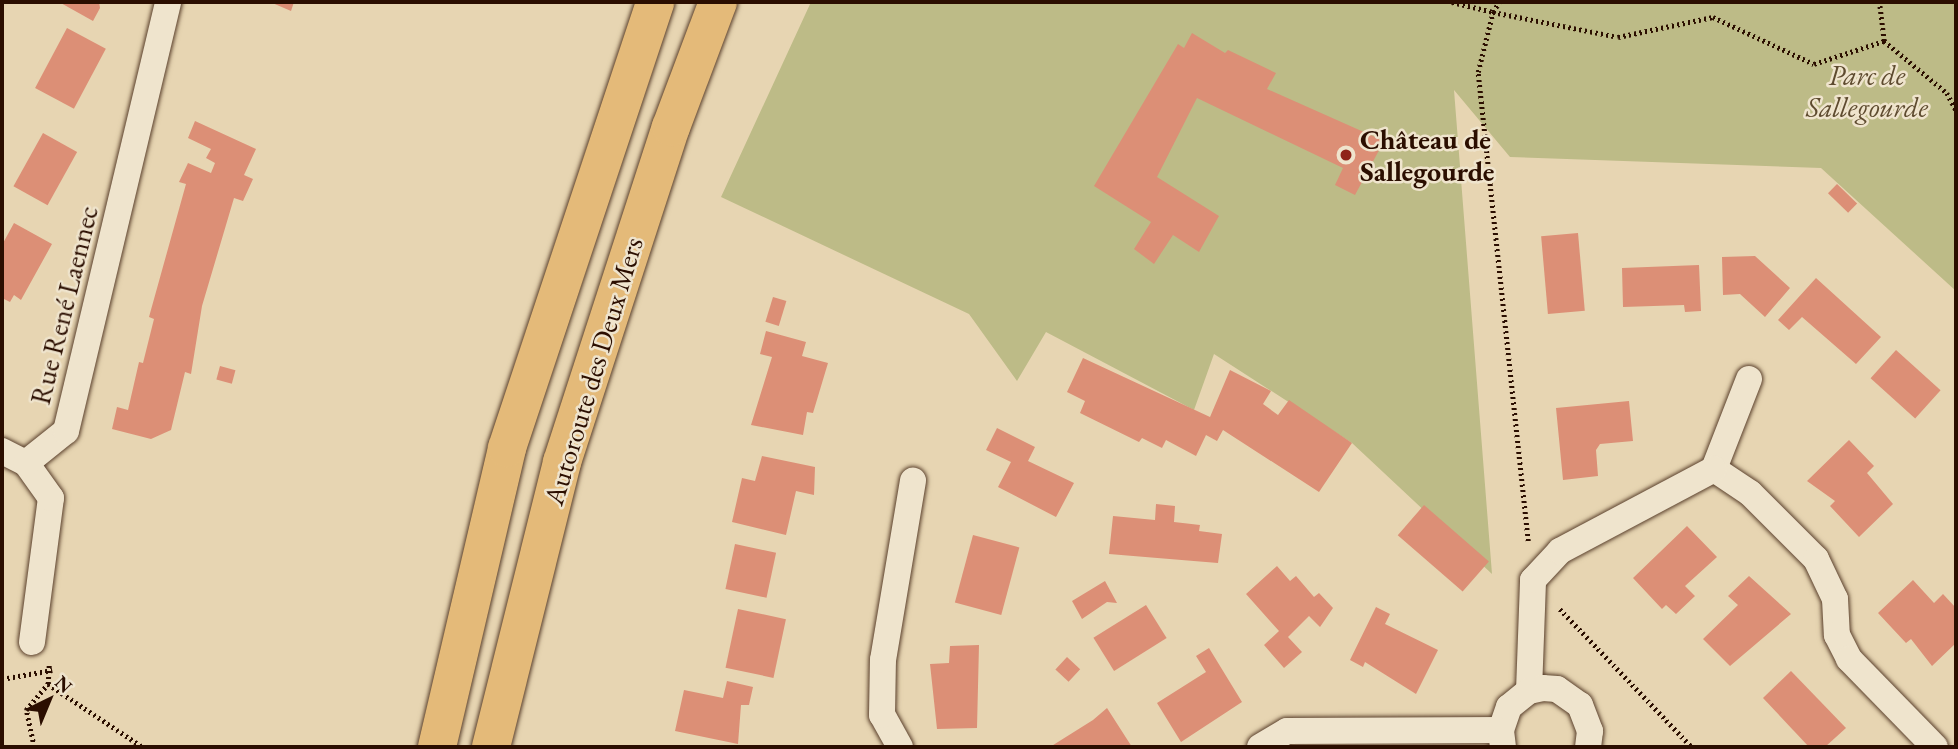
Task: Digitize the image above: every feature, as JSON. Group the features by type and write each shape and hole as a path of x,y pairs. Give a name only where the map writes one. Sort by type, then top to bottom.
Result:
{"highway":[{"name":"Autoroute des Deux Mers","path":"437,747 507,448 654,2"},
{"name":"Autoroute des Deux Mers","path":"491,747 562,462 671,127 718,2"}],"street":[{"name":"Rue René Laennec","path":"26,463 66,431 168,2"},
{"path":"1529,691 1532,580 1560,551 1714,469 1749,379"},
{"path":"2,451 26,463 51,498 32,642"},
{"path":"1714,469 1750,493 1816,559 1835,599 1837,635 1849,659 1935,747"},
{"path":"900,747 882,715 883,660 914,480"},
{"path":"1260,747 1287,731 1502,738 1509,706 1529,691 1557,690 1580,705 1590,731 1588,747"}],"path":[{"path":"1452,2 1618,37 1713,17 1814,64 1884,41"},
{"path":"1499,2 1493,12 1478,72 1532,580 1692,747"},
{"path":"1879,2 1884,41 1947,93 1956,110"},
{"path":"2,679 52,670"},
{"path":"34,747 26,710 48,684 143,747"}],"green space":[{"name":"Château de Sallegourde","path":"811,2 1956,2 1956,291 1821,168 1510,157 1454,90 1492,574 1352,443 1214,354 1194,410 1046,332 1017,381 969,314 721,197"}],"building":[{"path":"59,2 99,2 100,8 93,21"},
{"path":"270,2 294,2 291,11"},
{"path":"67,28 106,49 74,109 35,88"},
{"name":"Château de Sallegourde","path":"1192,33 1225,53 1228,50 1276,73 1267,89 1384,141 1355,195 1335,185 1343,168 1197,98 1157,177 1219,216 1199,252 1173,235 1154,264 1134,249 1151,222 1094,186 1178,44 1184,48"},
{"path":"195,121 256,149 244,175 253,179 243,201 234,198 202,306 191,374 185,372 171,430 151,439 112,429 117,407 128,410 139,362 143,363 154,319 149,317 186,184 179,182 188,163 211,173 215,163 206,158 211,149 188,138"},
{"path":"43,133 77,152 48,205 13,186"},
{"path":"1837,184 1857,203 1848,213 1828,193"},
{"path":"14,223 52,244 21,300 14,295 10,302 2,298 2,245"},
{"path":"1578,233 1585,311 1548,314 1541,236"},
{"path":"1755,256 1790,288 1765,317 1740,294 1723,295 1722,257"},
{"path":"1699,265 1701,311 1685,312 1684,305 1623,307 1622,268"},
{"path":"1816,278 1881,337 1856,364 1802,317 1789,330 1778,320"},
{"path":"773,297 786,301 779,326 765,322"},
{"path":"766,331 806,342 802,356 828,363 813,413 807,412 803,435 751,425 772,357 760,354"},
{"path":"1896,350 1941,390 1915,418 1871,378"},
{"path":"1083,358 1210,417 1230,370 1271,391 1263,404 1278,415 1289,400 1352,443 1319,492 1223,430 1217,441 1206,435 1196,456 1166,440 1162,448 1142,438 1139,442 1080,413 1085,401 1067,392"},
{"path":"220,366 235,370 232,384 216,380"},
{"path":"1629,401 1633,441 1600,444 1596,450 1598,476 1563,480 1556,408"},
{"path":"997,428 1035,447 1028,461 1074,483 1056,517 998,487 1011,462 986,450"},
{"path":"1849,440 1874,466 1867,473 1893,504 1859,537 1830,506 1835,501 1807,481"},
{"path":"762,456 815,467 814,495 796,491 786,535 732,522 742,478 755,481"},
{"path":"1156,504 1175,506 1174,522 1200,525 1199,531 1222,534 1218,563 1109,554 1113,516 1155,520"},
{"path":"1424,505 1489,561 1463,592 1398,535"},
{"path":"1687,526 1717,557 1685,586 1695,596 1676,614 1666,605 1662,609 1633,578"},
{"path":"973,535 1019,547 1001,615 955,603"},
{"path":"735,544 776,553 767,598 725,589"},
{"path":"1277,566 1290,581 1296,576 1314,597 1319,593 1333,608 1320,627 1309,616 1288,637 1302,652 1284,668 1264,645 1279,631 1246,594"},
{"path":"1749,576 1791,614 1730,666 1703,639 1738,605 1728,596"},
{"path":"1913,580 1934,603 1943,594 1956,608 1956,643 1932,666 1911,639 1906,643 1878,613"},
{"path":"1105,581 1117,603 1107,602 1082,619 1072,601"},
{"path":"1146,605 1167,638 1114,671 1093,638"},
{"path":"1376,607 1390,614 1385,624 1438,650 1416,694 1365,662 1363,667 1350,660"},
{"path":"738,609 786,619 773,678 726,668"},
{"path":"979,645 977,728 937,729 930,664 949,663 950,646"},
{"path":"1209,648 1242,702 1181,742 1157,703 1206,672 1196,656"},
{"path":"1067,657 1080,669 1069,682 1055,669"},
{"path":"1791,671 1846,728 1825,747 1809,747 1763,698"},
{"path":"727,681 753,687 749,705 741,705 738,744 675,731 684,690 723,698"},
{"path":"1107,708 1132,747 1050,747 1093,720"}],"place":[{"name":"Château de Sallegourde","path":"1346,155"}],"park label":[{"name":"Parc de Sallegourde","path":"1867,91"}]}
